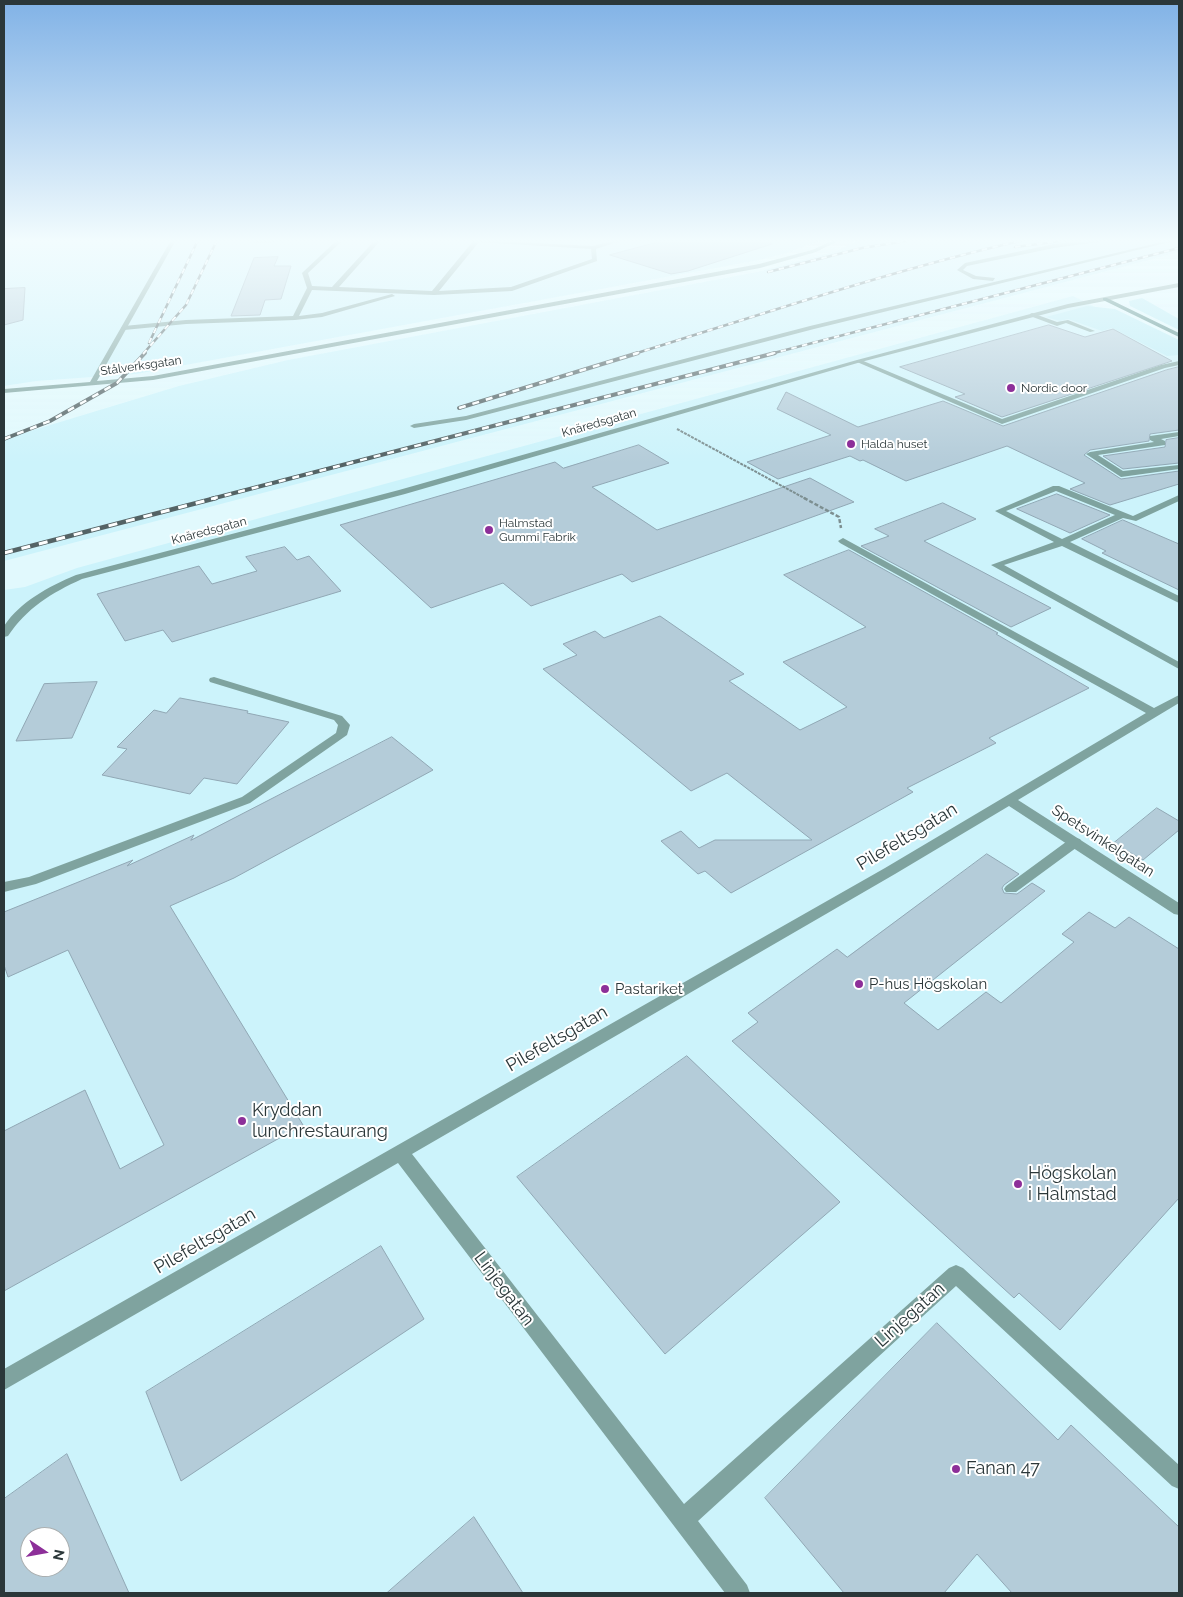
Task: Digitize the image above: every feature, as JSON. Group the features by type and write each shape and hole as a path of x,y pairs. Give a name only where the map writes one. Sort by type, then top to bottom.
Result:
{"street":[{"path":"93,383 132,315"},
{"path":"124,328 186,322 295,318 324,315"},
{"name":"Stålverksgatan","path":"4,390 152,378 497,315"},
{"path":"414,426 466,418 864,315"},
{"path":"1032,315 1057,324 1066,321 1092,331"},
{"name":"Knäredsgatan","path":"4,634 11,622 31,601 79,577 402,492 656,418 1032,315"},
{"path":"1136,315 1179,335"},
{"path":"859,361 1002,422 1163,366 1179,363"},
{"path":"1179,434 1153,438 1162,443 1090,454 1121,474 1179,467"},
{"path":"1179,498 1133,519 1056,488 999,511 1179,600"},
{"path":"1122,514 1063,542 996,566 1179,666"},
{"path":"843,542 1154,713"},
{"path":"4,887 31,881 246,800 341,735 344,725 338,718 214,680"},
{"name":"Pilefeltsgatan","path":"4,1380 881,876 1179,698"},
{"name":"Spetsvinkelgatan","path":"1009,800 1179,910"},
{"path":"1010,889 1074,842"},
{"name":"Linjegatan","path":"400,1152 739,1593"},
{"name":"Linjegatan","path":"683,1520 956,1274 1179,1479"}],"path":[{"path":"656,418 839,517 843,542"}],"shaded area":[{"path":"4,315 461,315 136,374 36,381 4,386"},
{"path":"530,315 941,315 4,561 4,439 179,386 288,360"},
{"path":"1005,315 1111,315 1179,348 1179,1593 4,1593 4,590 25,587 77,568"},
{"path":"1055,315 1126,315 1179,340 1179,355 1167,356 1112,328 1102,331 1068,319 1060,321 1046,317"},
{"path":"1147,315 1171,315 1179,319 1179,330"}],"building":[{"path":"4,315 23,315 23,320 4,325"},
{"path":"232,315 260,315 260,315 231,316"},
{"name":"Nordic door","path":"1049,325 1085,337 1113,329 1172,361 1002,417 955,397 965,394 900,367"},
{"path":"1179,367 1179,430 1150,434 1149,441 1090,450 1084,455 1121,479 1179,471 1179,484 1110,505 1070,489 1085,483 1007,446 906,481 863,460 860,461 850,456 778,479 747,462 831,435 777,409 786,392 858,427 943,401 1003,426"},
{"path":"1179,438 1179,463 1123,469 1103,456 1165,447 1166,440"},
{"name":"Halmstad Gummi Fabrik","path":"639,445 669,463 592,487 657,530 810,478 854,502 632,582 622,574 531,606 503,583 431,608 340,525 555,462 563,468"},
{"path":"1057,494 1110,515 1070,533 1017,509"},
{"path":"943,503 976,519 924,541 1051,608 1011,627 861,546 889,536 875,529"},
{"path":"1123,520 1179,544 1179,590 1102,553 1106,551 1082,539"},
{"path":"285,547 297,560 309,556 341,591 172,642 163,630 125,641 97,594 199,566 212,584 257,571 246,557"},
{"path":"849,550 998,633 996,634 1089,688 989,738 996,743 907,788 913,792 731,893 705,871 698,874 661,841 681,831 699,848 715,840 812,840 727,773 691,791 543,669 577,655 563,644 595,631 604,638 660,616 744,674 729,681 800,730 847,707 783,662 866,627 784,575"},
{"path":"97,682 72,738 16,741 44,684"},
{"path":"180,698 248,711 247,713 289,722 237,784 204,778 190,794 102,775 127,749 117,747 154,710 166,713"},
{"path":"392,737 433,770 234,878 170,906 303,1125 4,1291 4,1131 85,1090 120,1169 164,1145 68,950 8,977 4,965 4,912 133,860 127,866 194,835 191,840"},
{"path":"1157,808 1179,821 1179,830 1143,860 1114,843"},
{"name":"Högskolan i Halmstad","path":"987,854 1019,874 1004,885 1002,888 1004,893 1017,894 1032,883 1045,891 904,1003 938,1030 986,992 1001,1003 1074,942 1062,934 1089,912 1115,928 1129,917 1179,949 1179,1198 1060,1330 1019,1293 1014,1298 732,1041 758,1022 748,1013 837,949 847,957"},
{"path":"687,1056 840,1202 665,1354 517,1177"},
{"path":"381,1246 424,1319 181,1481 146,1392"},
{"name":"Fanan 47","path":"937,1323 1058,1440 1071,1425 1179,1527 1179,1593 1012,1593 977,1554 944,1593 844,1593 765,1498"},
{"path":"67,1454 129,1593 4,1593 4,1499"},
{"path":"474,1517 523,1593 387,1593"}],"railway":[{"path":"149,343 163,315"},
{"path":"143,354 178,315"},
{"path":"634,354 758,315"},
{"path":"770,354 922,315"},
{"path":"4,439 50,421 117,383 145,353"},
{"path":"459,408 638,353"},
{"path":"211,499 775,353"},
{"path":"4,553 216,498"}],"place":[{"name":"Nordic door","path":"1011,388"},
{"name":"Halda huset","path":"851,444"},
{"name":"Halmstad Gummi Fabrik","path":"489,530"},
{"name":"P-hus Högskolan","path":"859,984"},
{"name":"Pastariket","path":"605,989"},
{"name":"Kryddan lunchrestaurang","path":"242,1121"},
{"name":"Högskolan i Halmstad","path":"1018,1184"},
{"name":"Fanan 47","path":"956,1469"}]}
